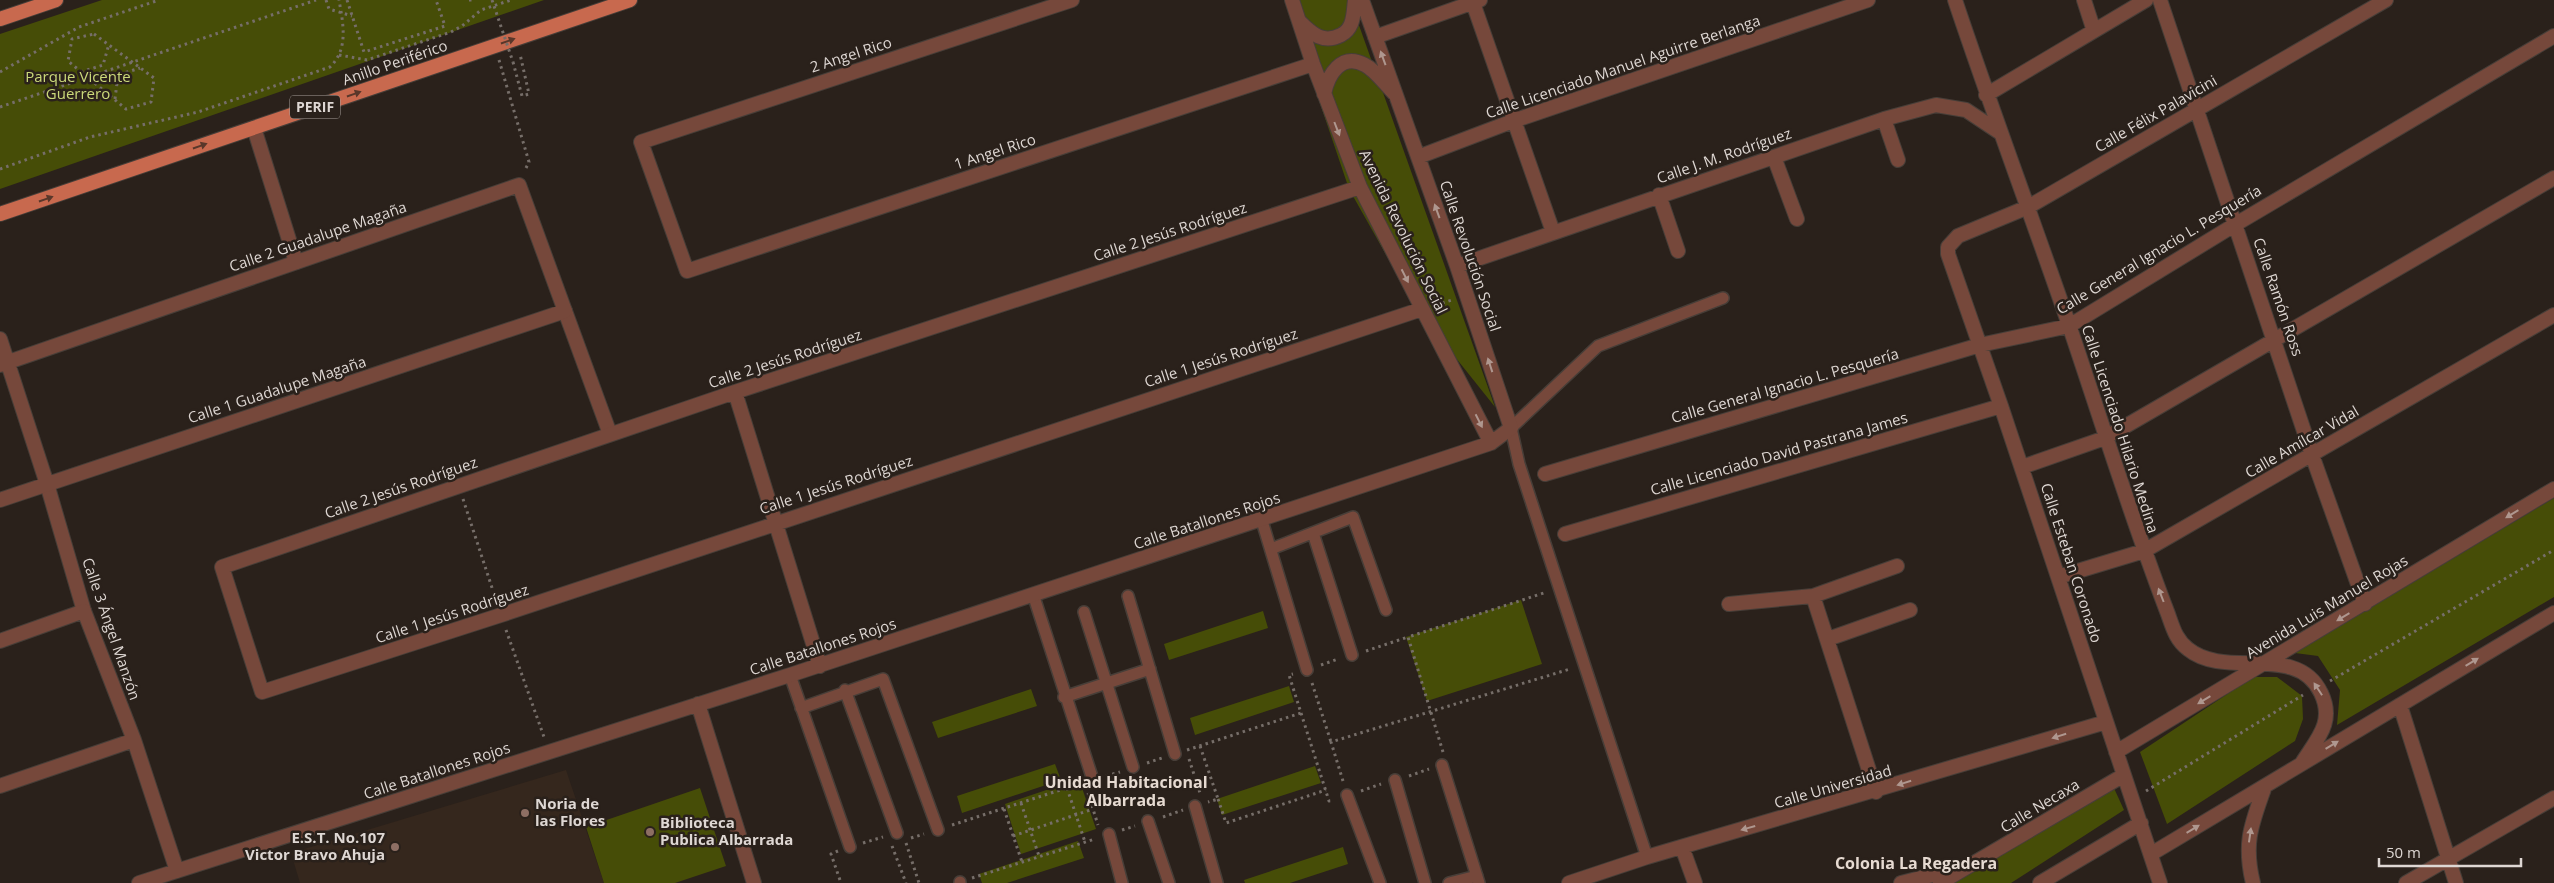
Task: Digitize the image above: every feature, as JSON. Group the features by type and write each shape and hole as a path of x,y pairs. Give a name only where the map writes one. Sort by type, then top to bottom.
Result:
{"main road":[{"path":"0,19 56,0"},
{"name":"Anillo Periférico","path":"0,214 630,0"}],"street":[{"name":"2 Angel Rico","path":"687,271 641,142 1072,0"},
{"name":"Avenida Revolución Social","path":"1292,0 1324,95 1360,187 1491,443"},
{"path":"1299,21 1313,34 1324,39 1334,39 1346,32 1351,24 1356,0"},
{"name":"Calle Revolución Social","path":"1362,0 1457,266 1510,428"},
{"name":"Calle Licenciado Manuel Aguirre Berlanga","path":"1418,157 1513,121 1868,0"},
{"name":"Calle Licenciado Hilario Medina","path":"1956,0 1986,95 2028,207 2105,438 2177,640 2189,651 2205,658 2230,663 2287,666 2302,670 2318,687"},
{"path":"2084,0 2094,31"},
{"path":"1986,95 2146,0"},
{"name":"Calle Ramón Ross","path":"2160,0 2276,341 2312,455 2365,604"},
{"name":"Calle Félix Palavicini","path":"1948,254 1948,246 1958,236 2028,207 2386,0"},
{"path":"1375,37 1475,1 1513,121 1553,232"},
{"name":"Calle General Ignacio L. Pesquería","path":"1545,474 1980,346 2069,326 2236,224 2554,36"},
{"name":"Calle Revolución Social","path":"1324,95 1327,80 1332,70 1342,64 1356,62 1365,65 1396,95"},
{"name":"1 Angel Rico","path":"687,271 1313,64"},
{"name":"Calle J. M. Rodríguez","path":"1457,266 1884,119 1936,105 1966,110 1999,132"},
{"path":"1884,119 1898,160"},
{"path":"254,128 296,262"},
{"path":"1774,157 1797,219"},
{"path":"2022,467 2105,438 2276,341 2554,178"},
{"path":"519,185 610,434"},
{"name":"Calle 2 Guadalupe Magaña","path":"4,364 519,185"},
{"name":"Calle 2 Jesús Rodríguez","path":"262,692 222,567 735,392 1360,187"},
{"path":"1659,196 1678,251"},
{"name":"Calle Esteban Coronado","path":"1948,254 2002,406 2160,883"},
{"name":"Calle 1 Jesús Rodríguez","path":"262,692 501,616 775,523 1422,309"},
{"name":"Calle 1 Guadalupe Magaña","path":"0,500 565,311"},
{"name":"Calle Amílcar Vidal","path":"2058,577 2144,551 2554,315"},
{"name":"Calle 3 Ángel Manzón","path":"0,339 4,364 47,484 84,611 134,740 177,870"},
{"path":"735,392 820,666"},
{"name":"Calle Licenciado David Pastrana James","path":"1565,534 2002,406"},
{"name":"Calle Batallones Rojos","path":"139,883 820,666 1033,594 1262,521 1491,443 1510,428"},
{"name":"Avenida Luis Manuel Rojas","path":"2116,752 2554,489"},
{"path":"1729,604 1813,596 1897,566"},
{"path":"1813,596 1876,792"},
{"path":"1828,639 1910,610"},
{"path":"0,641 84,611"},
{"path":"2151,854 2554,613"},
{"path":"2302,763 2327,720 2326,704 2318,687"},
{"path":"698,704 754,883"},
{"path":"2400,705 2456,883"},
{"name":"Calle Universidad","path":"1569,883 1647,857 1876,792 2106,722"},
{"path":"0,786 134,740"},
{"name":"Calle Necaxa","path":"1940,883 2124,775"},
{"path":"2253,883 2248,858 2248,834 2265,786"},
{"path":"2406,883 2554,798"},
{"path":"2040,883 2141,823"},
{"path":"1682,847 1695,883"},
{"name":"Calle Necaxa","path":"1902,883 1972,865"}],"lane":[{"path":"1647,857 1519,464 1510,428 1598,346 1724,298"},
{"path":"1271,549 1353,518 1386,610"},
{"path":"1262,521 1307,670"},
{"path":"1313,533 1352,655"},
{"path":"1033,594 1088,781"},
{"path":"1128,596 1150,669 1181,752"},
{"path":"1084,612 1133,767"},
{"path":"1064,696 1150,669"},
{"path":"790,675 850,847"},
{"path":"801,708 845,690 884,679 938,830"},
{"path":"845,690 897,836"},
{"path":"1442,765 1478,879 1450,883"},
{"path":"1396,780 1424,883"},
{"path":"1347,795 1380,883"},
{"path":"1195,806 1217,883"},
{"path":"1148,822 1169,883"},
{"path":"1109,834 1122,883"}],"path":[{"path":"0,72 80,27 159,0"},
{"path":"0,107 316,0"},
{"path":"326,0 329,9 352,16"},
{"path":"0,169 90,137 198,112 330,67 339,55 344,41 339,0"},
{"path":"347,0 364,52 445,26 436,0"},
{"path":"492,0 513,62 522,96 529,94 522,62"},
{"path":"339,55 366,60 451,32 462,26 481,10 511,0"},
{"path":"94,34 109,44 154,78 151,102 126,109 68,62 72,39 94,34"},
{"path":"81,72 103,65 109,44"},
{"path":"494,46 529,162 519,185"},
{"path":"115,99 118,75 141,68"},
{"path":"1422,309 1467,296"},
{"path":"2132,799 2318,687 2554,550"},
{"path":"1408,637 1447,764 1329,801 1289,675 1560,588"},
{"path":"1331,742 1585,665"},
{"path":"1307,670 1347,795"},
{"path":"841,883 831,854 850,847 897,836 938,830 1301,713"},
{"path":"1181,752 1201,794"},
{"path":"1088,781 1093,809 1099,827"},
{"path":"1067,788 1085,842"},
{"path":"1218,799 1226,823 1326,790"},
{"path":"1021,803 1039,856"},
{"path":"1004,808 1022,862"},
{"path":"1013,836 1093,809"},
{"path":"897,836 906,883"},
{"path":"897,836 919,883"}],"shaded area":[{"path":"566,770 604,883 300,883 291,853"}],"green space":[{"name":"Parque Vicente Guerrero","path":"102,0 544,0 0,189 0,34"},
{"path":"1285,0 1350,0 1495,407 1416,308 1349,189"},
{"path":"2554,498 2554,597 2337,725 2340,690 2318,656 2295,653"},
{"path":"1521,600 1542,664 1427,701 1406,637"},
{"path":"1263,611 1268,628 1169,660 1164,644"},
{"path":"2253,677 2277,677 2302,696 2303,719 2295,741 2167,824 2140,752"},
{"path":"1289,686 1294,702 1195,735 1190,718"},
{"path":"1031,689 1037,706 938,738 932,722"},
{"path":"1055,764 1061,780 962,813 957,796"},
{"path":"1315,766 1321,783 1222,815 1217,799"},
{"path":"1079,779 1096,829 1021,854 1005,804"},
{"path":"2113,786 2124,810 2011,883 1953,883"},
{"path":"700,788 726,866 675,883 604,883 586,827"},
{"path":"1078,841 1084,858 1007,883 982,883 979,874"},
{"path":"1343,847 1348,864 1290,883 1245,883 1244,880"}],"place":[{"name":"Noria de las Flores","path":"525,813"},
{"name":"Biblioteca Publica Albarrada","path":"650,832"},
{"name":"E.S.T. No.107 Victor Bravo Ahuja","path":"395,847"}],"district":[{"name":"Unidad Habitacional Albarrada","path":"1126,791"},
{"name":"Colonia La Regadera","path":"1916,863"}]}
